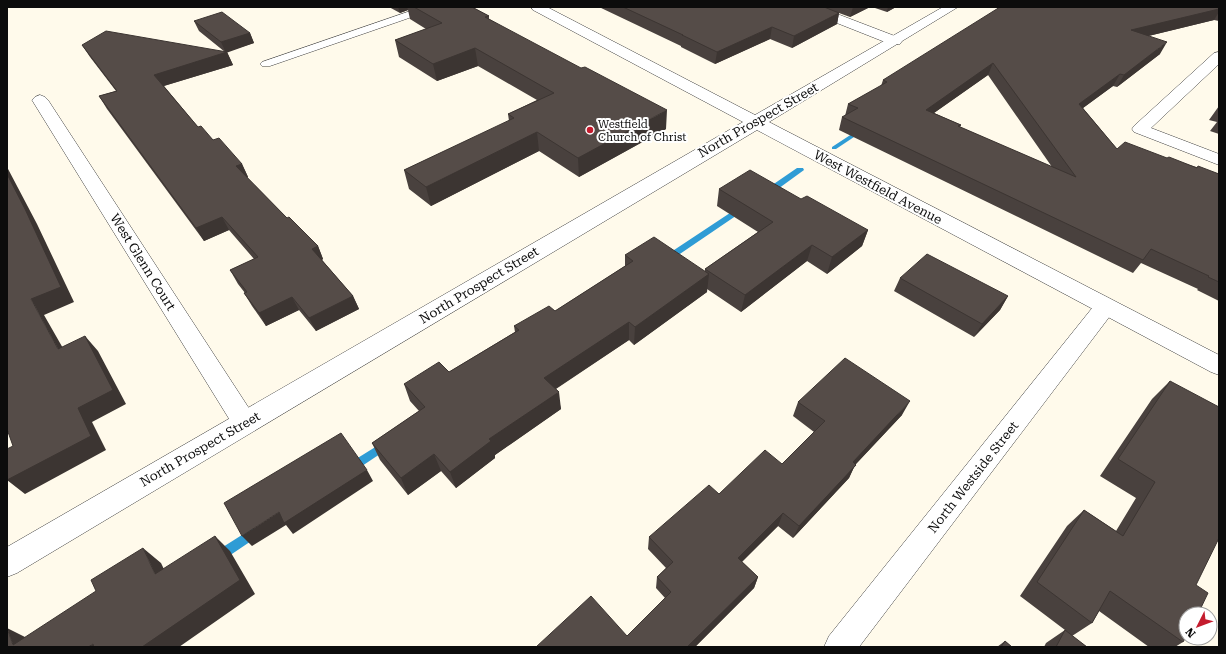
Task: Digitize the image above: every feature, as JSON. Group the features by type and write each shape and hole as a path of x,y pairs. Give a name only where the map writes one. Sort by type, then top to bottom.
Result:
{"street":[{"name":"West Westfield Avenue","path":"537,7 1219,366"},
{"path":"808,7 895,41"},
{"name":"North Prospect Street","path":"7,563 952,7"},
{"path":"1219,56 1140,129 1219,160"},
{"name":"West Glenn Court","path":"40,100 245,423"},
{"name":"North Westside Street","path":"840,647 1105,307"}],"lane":[{"path":"266,64 432,7"}],"building":[{"path":"414,7 472,7 489,16 485,17 581,68 585,67 667,110 578,158 537,132 426,187 404,170 514,118 508,114 554,93 475,48 433,64 395,40 442,23"},
{"path":"623,7 824,7 839,13 794,36 772,27 717,52"},
{"path":"1000,7 1219,7 1219,9 1131,30 1167,42 1124,75 1120,74 1079,104 1117,149 1125,142 1167,158 1169,157 1197,168 1198,166 1219,174 1219,282 1151,249 1143,260 842,117 858,108 848,104 887,82 883,80","holes":["993,63 1076,177 958,126 961,125 926,110"]},
{"path":"222,12 250,33 221,42 194,21"},
{"path":"106,31 227,52 154,75 198,127 201,126 213,140 219,138 242,164 236,166 287,218 289,217 318,246 312,249 353,296 309,318 292,297 259,313 244,293 247,292 230,270 258,257 222,217 196,228 99,96 117,91 82,45"},
{"path":"750,170 801,199 807,196 868,230 832,257 812,245 745,295 705,269 773,222 719,189"},
{"path":"7,174 61,287 31,299 58,349 85,336 113,390 78,408 91,436 7,480 7,449 13,446 7,429"},
{"path":"654,237 709,274 635,327 629,322 544,378 559,392 489,439 491,441 450,472 434,454 401,478 372,443 425,407 404,384 439,362 449,372 519,330 514,326 549,306 555,311 633,261 625,255"},
{"path":"927,254 1008,296 982,324 900,278"},
{"path":"845,358 910,401 853,462 856,465 799,526 783,513 738,558 758,577 687,647 536,647 591,596 627,636 671,592 657,577 673,562 649,537 709,485 719,494 765,450 782,464 825,421 798,402"},
{"path":"1170,381 1219,407 1219,538 1196,585 1208,593 1202,606 1178,606 1178,639 1110,591 1092,623 1037,582 1084,510 1123,536 1155,482 1118,459"},
{"path":"341,433 367,470 284,523 279,512 242,536 224,503"},
{"path":"215,536 240,580 142,647 94,647 93,644 88,647 7,647 7,628 13,645 96,591 91,580 143,548 155,574"},
{"path":"1065,630 1087,647 1056,647"},
{"path":"1005,641 1012,647 1001,647"}],"waterway":[{"path":"834,148 861,130"},
{"path":"768,192 800,170"},
{"path":"668,258 742,209"},
{"path":"352,467 385,445"},
{"path":"219,556 253,533"}],"place":[{"name":"Westfield Church of Christ","path":"590,130"}]}
